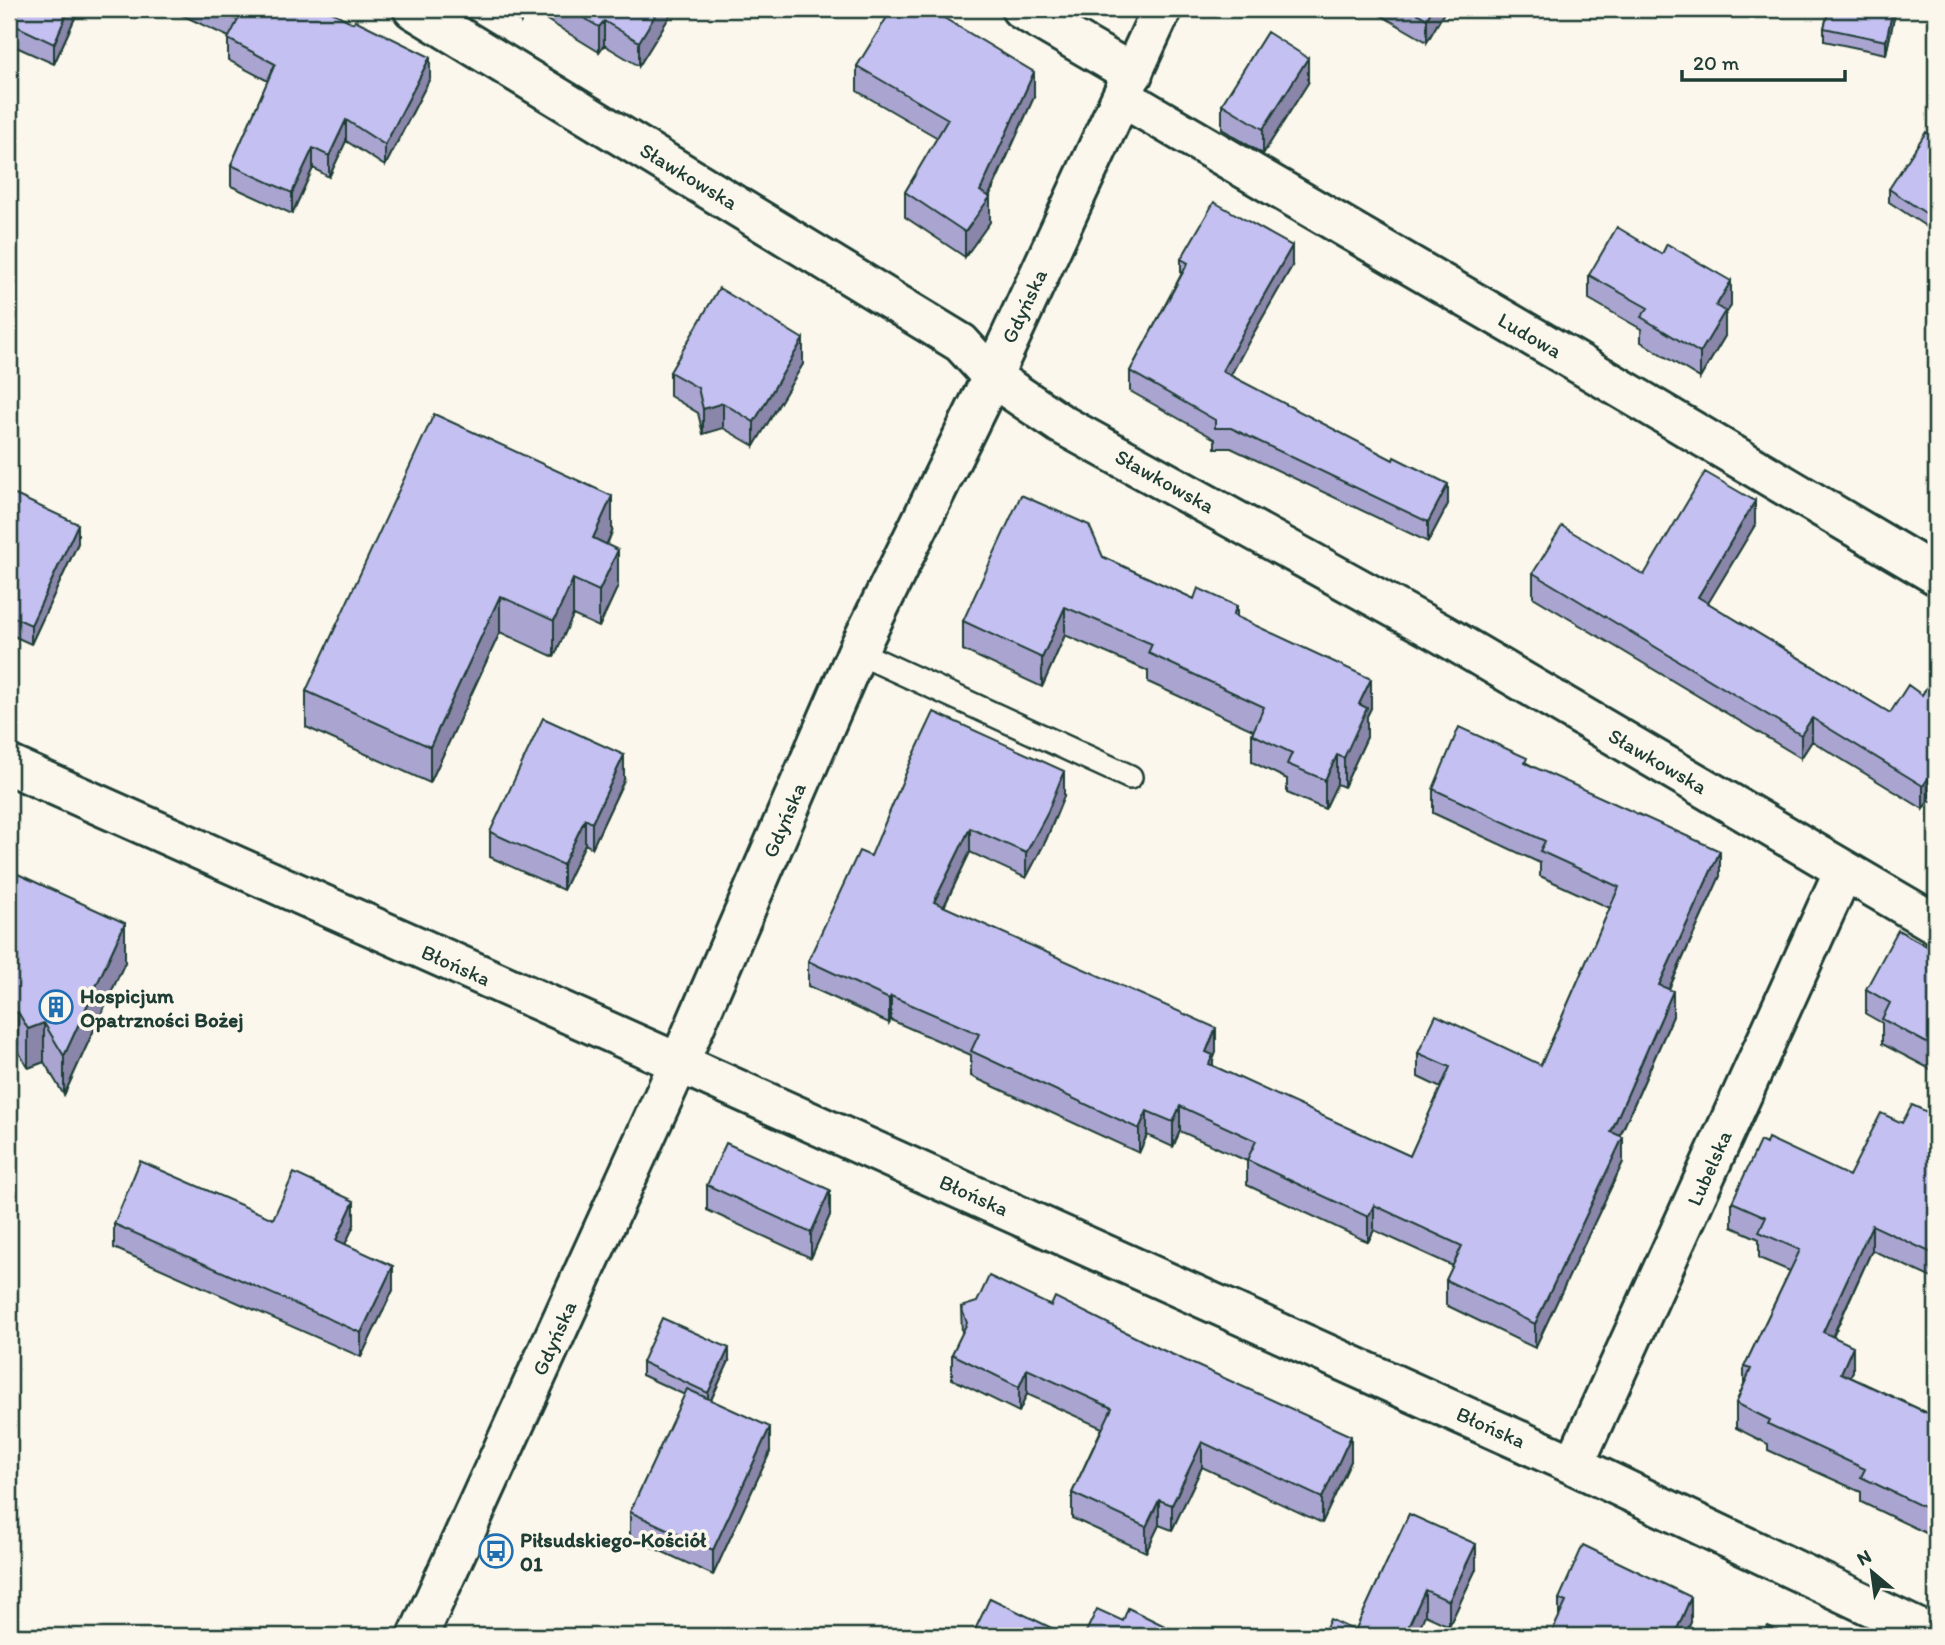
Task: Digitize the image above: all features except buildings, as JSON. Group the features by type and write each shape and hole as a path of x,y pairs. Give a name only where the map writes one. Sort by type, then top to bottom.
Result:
{"street":[{"name":"Sławkowska","path":"414,9 961,343 992,377 1061,424 1442,634 1936,924"},
{"name":"Ludowa","path":"1021,9 1127,85 1578,363 1936,575"},
{"name":"Gdyńska","path":"418,1636 679,1063 857,653 992,377 1162,9"},
{"name":"Błońska","path":"9,765 1574,1465 1934,1636"},
{"name":"Lubelska","path":"1574,1465 1844,870"}],"lane":[{"path":"857,653 1130,777"}],"place":[{"name":"Hospicjum Opatrzności Bożej","path":"56,1007"},
{"name":"Piłsudskiego-Kościół 01","path":"496,1551"}]}
